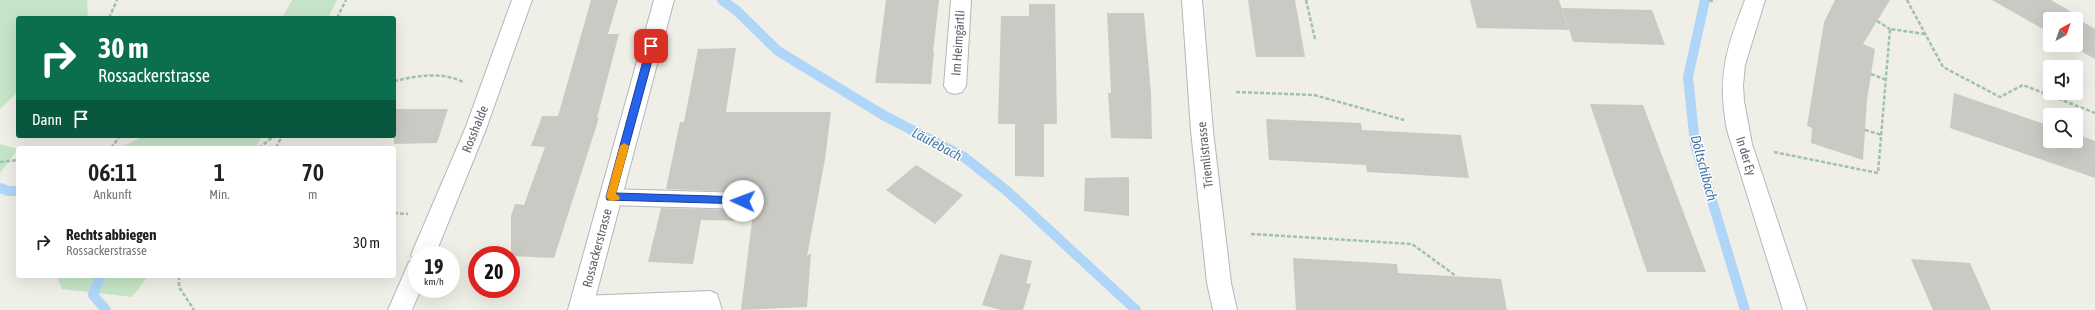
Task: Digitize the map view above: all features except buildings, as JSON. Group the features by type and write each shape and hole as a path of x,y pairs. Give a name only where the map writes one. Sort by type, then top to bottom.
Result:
{"street":[{"name":"Rosshalde","path":"427,246 440,218 488,96 522,0"},
{"name":"Rossackerstrasse","path":"581,308 664,0"},
{"name":"Im Heimgärtli","path":"955,86 961,0"},
{"name":"Triemlistrasse","path":"1192,0 1203,138 1218,283 1224,310"},
{"name":"In der Ey","path":"1755,0 1741,41 1732,84 1736,118 1743,154 1760,199 1795,310"},
{"path":"400,310 408,291"}],"lane":[{"path":"610,197 743,201"},
{"path":"581,308 710,300 712,310"}],"path":[{"path":"110,16 116,0"},
{"path":"338,16 346,0"},
{"path":"1306,0 1315,39"},
{"path":"1907,0 1943,67 2000,97 2023,85 2095,113"},
{"path":"1877,21 1890,29 1925,34"},
{"path":"1773,152 1878,173 1887,80 1890,29"},
{"path":"1871,74 1887,80"},
{"path":"396,81 419,76 452,76 488,96"},
{"path":"1236,92 1314,95 1404,120"},
{"path":"1865,130 1882,135"},
{"path":"262,146 272,138"},
{"path":"0,162 16,160"},
{"path":"1251,234 1412,244 1456,276"},
{"path":"179,278 179,287 194,310"}],"green space":[{"path":"0,0 87,0 88,16 16,16 16,94 0,109"},
{"path":"292,0 337,0 329,16 283,16"},
{"path":"140,138 261,138 256,146 123,146"},
{"path":"0,144 16,148 16,152 0,173"},
{"path":"58,278 146,278 132,297 62,289"}],"waterway":[{"name":"Läufebach","path":"722,0 737,11 778,51 883,115 964,157 1007,191 1136,310"},
{"name":"Döltschibach","path":"1705,0 1688,77 1695,144 1745,310"},
{"path":"0,188 8,191 16,191"},
{"path":"99,278 93,295 106,310"}],"slow traffic":[{"path":"616,197 610,197 624,146"}],"route":[{"path":"651,46 610,197 743,201"}]}
